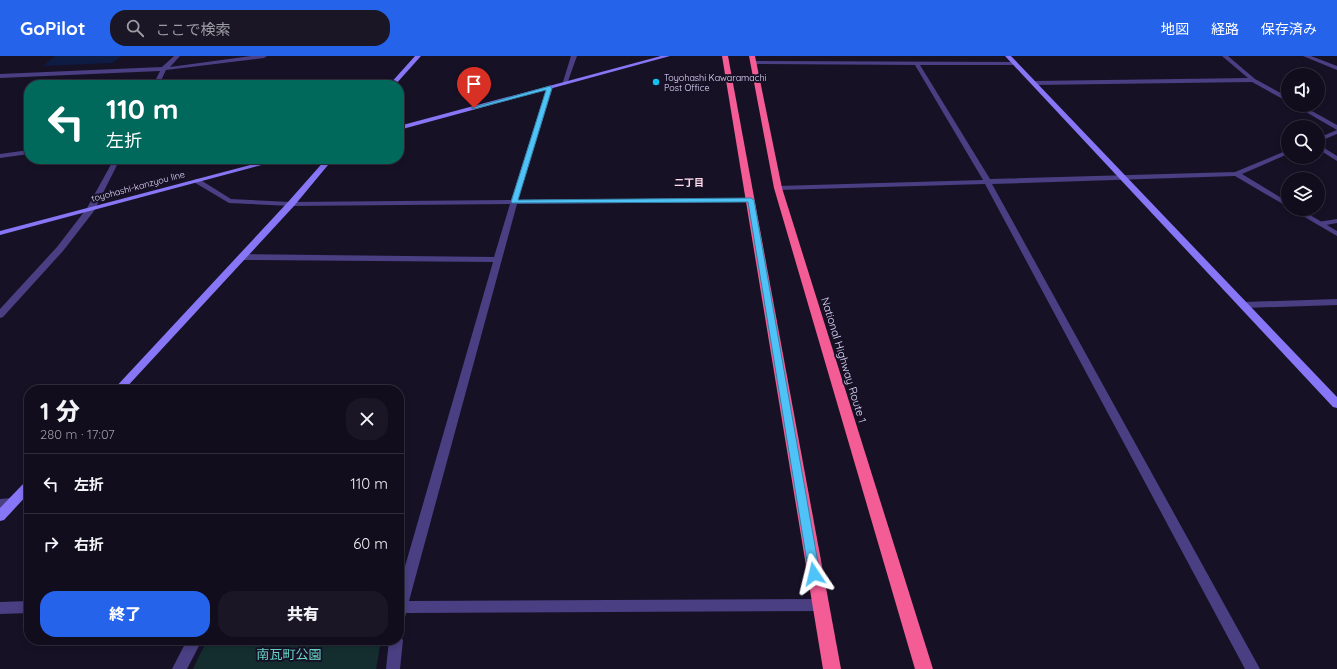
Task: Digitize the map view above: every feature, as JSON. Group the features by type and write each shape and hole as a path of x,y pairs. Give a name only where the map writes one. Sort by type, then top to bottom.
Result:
{"highway":[{"path":"725,56 832,669"},
{"name":"National Highway Route 1","path":"753,60 778,188 924,669"}],"street":[{"path":"158,80 164,69 177,56"},
{"path":"0,76 164,69 264,56"},
{"path":"396,80 418,56"},
{"path":"564,84 574,56"},
{"path":"404,127 667,56"},
{"path":"1008,56 1337,404"},
{"path":"1225,56 1253,80 1281,96"},
{"path":"1306,56 1337,68"},
{"path":"753,60 917,64 1015,63"},
{"path":"917,64 987,181 1253,669"},
{"path":"1034,83 1253,80"},
{"path":"404,592 514,202 550,88"},
{"path":"1309,112 1337,128"},
{"path":"1325,137 1337,132"},
{"path":"1325,151 1337,159"},
{"path":"0,156 24,153"},
{"path":"778,188 1236,174 1281,155"},
{"path":"0,315 60,249 91,209 114,164"},
{"name":"toyohashi-kanzyou line","path":"0,233 263,164"},
{"path":"123,385 291,204 326,164"},
{"path":"1236,174 1281,201"},
{"path":"196,182 229,201 291,204 751,200"},
{"path":"1307,216 1337,234"},
{"path":"1321,224 1337,221"},
{"path":"242,257 498,260"},
{"path":"1244,305 1337,302"},
{"path":"0,516 6,504 24,489"},
{"path":"404,610 820,605"},
{"path":"0,608 24,606"},
{"path":"179,669 192,645"},
{"path":"393,669 395,645"}],"green space":[{"name":"南瓦町公園","path":"205,645 380,645 376,669 193,669"}],"water":[{"path":"55,56 121,56 113,63 43,66"}],"place":[{"name":"Toyohashi Kawaramachi Post Office","path":"656,82"}],"district":[{"name":"二丁目","path":"689,182"}],"route":[{"path":"474,108 550,88 514,202 751,200 814,574"}]}
